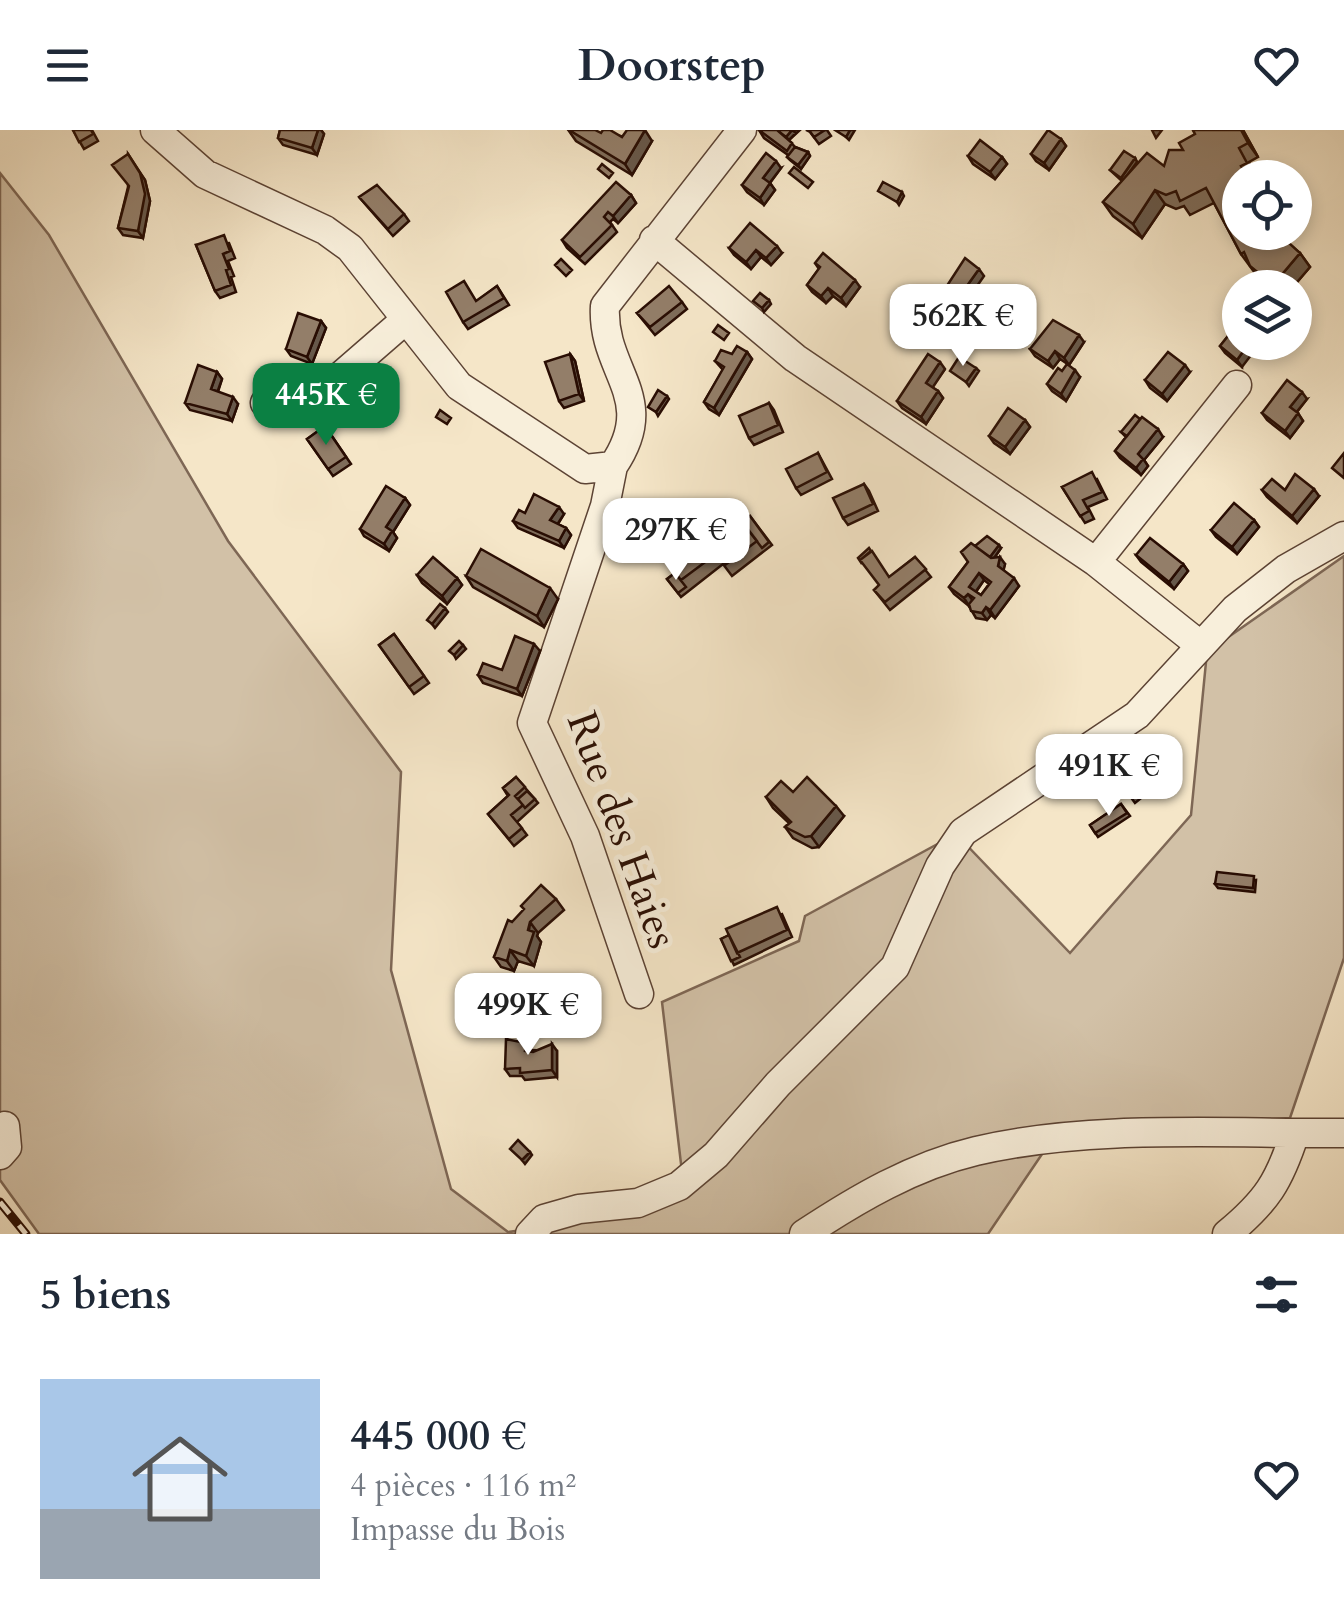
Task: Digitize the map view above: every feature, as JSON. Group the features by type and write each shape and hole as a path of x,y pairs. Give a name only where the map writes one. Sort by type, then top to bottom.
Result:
{"street":[{"path":"155,130 205,174 325,230 375,277 404,322 459,386 585,468 613,466"},
{"path":"742,130 654,240 795,358 1096,562 1200,646"},
{"name":"Rue des Haies","path":"639,994 584,836 532,723 599,522 613,466 634,422 629,392 604,323 605,306 654,240"},
{"path":"264,403 288,410 305,407 404,322"},
{"path":"1096,562 1238,385"},
{"path":"530,1234 544,1219 578,1209 638,1203 679,1186 716,1154 778,1084 895,968 940,866 963,832 1138,716 1235,609 1286,570 1344,536"},
{"path":"0,1155 8,1147 5,1126"},
{"path":"804,1234 903,1176 976,1151 1132,1133 1344,1133"},
{"path":"1226,1234 1255,1211 1280,1180 1295,1134"}],"shaded area":[{"path":"0,173 49,235 228,541 401,772 391,970 451,1189 508,1232 646,1212 682,1172 662,1002 799,941 805,916 956,834 1070,953 1191,815 1207,652 1344,556 1344,958 1290,1118 1059,1129 988,1234 39,1234 0,1180"}],"building":[{"path":"73,130 91,130 93,134 79,142"},
{"path":"280,130 318,130 312,148 278,138"},
{"path":"569,130 610,130 622,137 627,130 645,130 625,164"},
{"path":"759,130 777,130 792,143 787,151"},
{"path":"1048,130 1061,139 1044,163 1031,154"},
{"path":"1193,130 1241,130 1248,143 1239,148 1245,160 1222,160 1222,218 1206,188 1180,201 1176,191 1166,195 1155,190 1133,224 1103,202 1147,153 1164,166 1169,150 1183,150 1179,143 1195,134"},
{"path":"980,140 1002,157 990,172 968,156"},
{"path":"795,147 808,152 798,165 787,157"},
{"path":"1124,151 1135,158 1121,178 1110,170"},
{"path":"766,153 776,161 763,178 770,183 760,198 742,185"},
{"path":"128,154 140,173 145,194 138,231 118,228 129,186 112,165"},
{"path":"602,164 613,173 609,178 598,169"},
{"path":"794,167 813,182 808,188 789,173"},
{"path":"616,182 631,195 613,216 608,212 604,217 612,225 580,257 562,240"},
{"path":"883,182 902,192 897,202 878,191"},
{"path":"377,185 404,214 388,229 359,197"},
{"path":"750,223 777,246 766,258 756,250 746,262 729,248"},
{"path":"224,235 230,251 223,254 231,285 215,291 196,245"},
{"path":"1239,250 1300,253 1286,270 1255,270 1244,252"},
{"path":"823,253 855,280 841,298 828,288 821,296 807,285 820,267 815,263"},
{"path":"965,258 979,269 954,304 941,295"},
{"path":"561,259 572,270 566,276 555,265"},
{"path":"464,281 476,301 497,286 504,298 463,322 446,292"},
{"path":"669,286 682,302 650,327 637,313"},
{"path":"760,293 769,300 762,308 753,301"},
{"path":"298,313 321,321 307,357 286,349"},
{"path":"1053,320 1079,335 1064,358 1055,351 1048,361 1030,349"},
{"path":"718,325 729,333 724,340 713,332"},
{"path":"737,346 747,352 714,408 704,402 724,367 715,361 721,350 732,354"},
{"path":"1168,352 1185,365 1162,394 1145,380"},
{"path":"570,354 579,394 559,401 545,362"},
{"path":"928,354 940,362 926,383 938,391 921,417 897,401"},
{"path":"959,357 976,368 966,382 950,371"},
{"path":"1067,364 1075,370 1061,394 1047,384 1058,368 1062,371"},
{"path":"198,365 217,372 211,389 233,397 227,414 185,403"},
{"path":"1287,380 1302,392 1290,407 1298,413 1285,431 1262,413"},
{"path":"658,390 667,396 656,412 648,407"},
{"path":"769,403 778,425 749,438 739,416"},
{"path":"1008,408 1025,420 1005,447 989,436"},
{"path":"440,410 451,418 447,424 436,417"},
{"path":"1135,415 1140,419 1127,436 1121,432"},
{"path":"1142,417 1158,429 1138,454 1143,459 1136,468 1115,451"},
{"path":"325,426 346,457 328,469 307,439"},
{"path":"818,453 827,472 796,488 786,469"},
{"path":"1344,453 1344,478 1332,468"},
{"path":"1092,472 1102,492 1083,500 1089,511 1080,516 1062,487"},
{"path":"1295,474 1314,489 1292,516 1262,490 1272,479 1285,490"},
{"path":"864,484 873,504 843,518 833,498"},
{"path":"386,486 405,498 386,527 392,531 384,544 360,529"},
{"path":"534,494 559,507 550,520 566,528 559,541 513,521 519,510 525,513"},
{"path":"1234,503 1254,520 1232,547 1211,530"},
{"path":"737,515 757,541 725,565 716,554 681,580 670,566"},
{"path":"750,516 769,542 762,548 742,522"},
{"path":"987,536 999,545 990,557 975,546"},
{"path":"1150,538 1183,564 1169,582 1136,555"},
{"path":"971,543 991,558 1000,557 998,566 1014,578 990,610 986,607 982,613 971,611 969,604 974,598 968,594 964,598 949,587 968,562 961,552","holes":["979,573 991,582 981,595 969,587"]},
{"path":"481,549 550,588 537,616 466,576"},
{"path":"872,551 889,577 915,557 926,569 885,602 874,590 879,585 860,560"},
{"path":"433,557 457,578 442,596 417,575"},
{"path":"675,573 686,587 678,593 667,579"},
{"path":"440,604 445,608 432,624 427,620"},
{"path":"394,634 424,676 409,687 379,645"},
{"path":"515,636 534,644 517,689 478,675 483,663 502,670"},
{"path":"459,641 463,645 454,655 449,651"},
{"path":"1147,760 1156,775 1130,796 1121,777"},
{"path":"516,777 525,787 515,796 523,805 511,815 522,828 509,839 488,814 509,795 503,788"},
{"path":"807,777 836,806 811,836 805,837 785,827 791,822 766,797 781,781 793,792"},
{"path":"527,791 535,799 525,808 518,799"},
{"path":"1121,804 1127,813 1095,833 1090,825"},
{"path":"1217,872 1254,876 1253,888 1215,884"},
{"path":"541,885 556,899 530,922 528,930 534,932 526,956 510,950 507,961 494,957 508,920 512,922"},
{"path":"777,907 787,930 737,953 726,929"},
{"path":"729,935 740,957 731,961 721,939"},
{"path":"506,1039 526,1043 525,1051 533,1052 552,1044 552,1070 520,1073 520,1068 505,1069"},
{"path":"518,1140 530,1152 522,1160 510,1149"}],"railway":[{"path":"0,1202 26,1234"}]}
